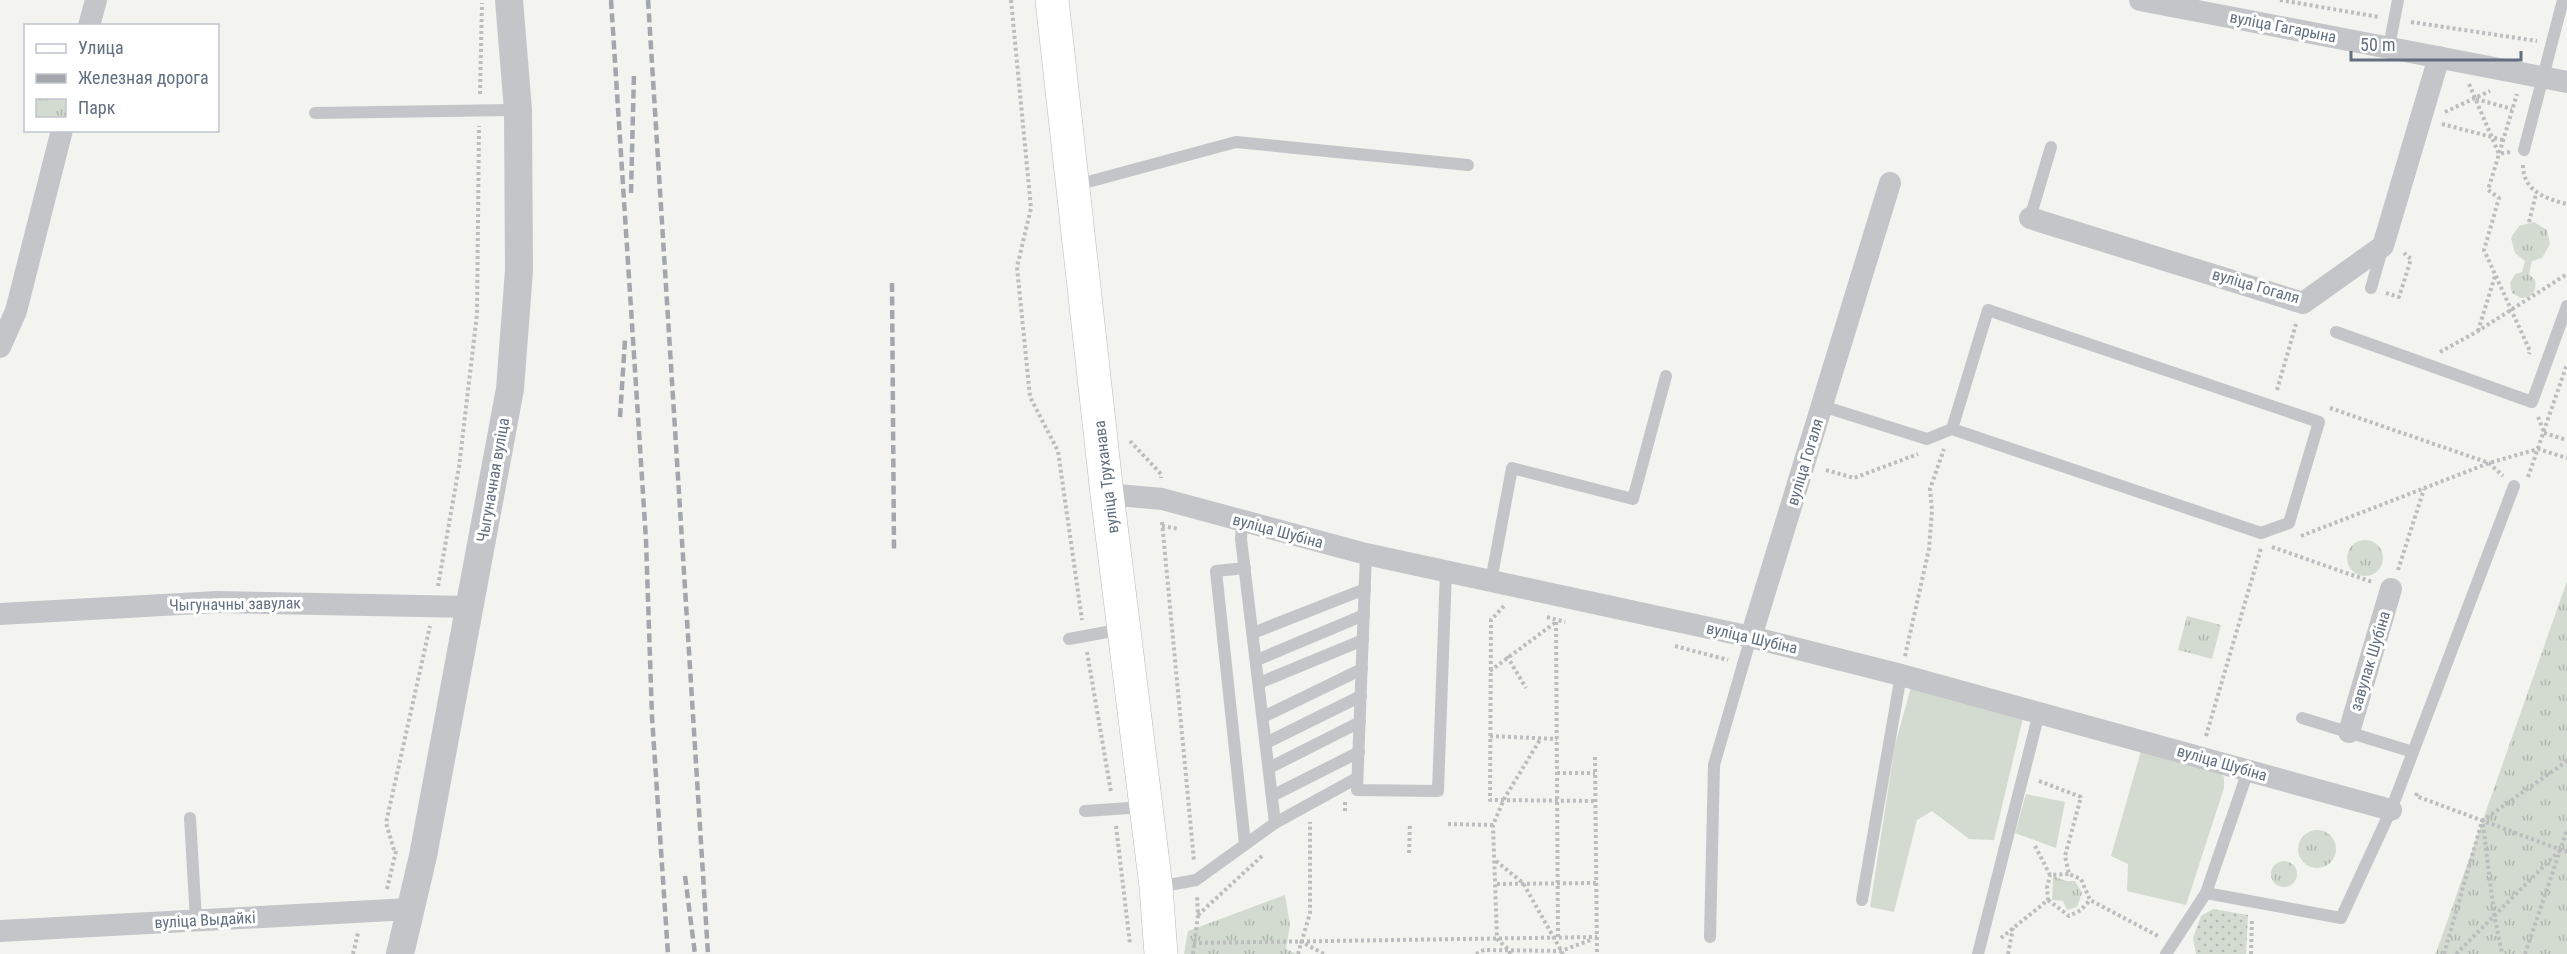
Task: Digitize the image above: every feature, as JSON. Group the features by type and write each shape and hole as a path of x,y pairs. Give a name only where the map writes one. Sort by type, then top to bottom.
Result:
{"main road":[{"name":"вуліца Труханава","path":"1052,0 1124,629 1130,808 1156,887 1161,954"}],"street":[{"path":"90,24 96,0"},
{"name":"Чыгуначная вуліца","path":"399,954 470,608 510,389 519,270 518,110 509,0"},
{"name":"вуліца Гагарына","path":"2140,0 2196,5 2389,47 2567,82"},
{"path":"2383,246 2439,57"},
{"path":"0,347 16,311 61,132"},
{"name":"вуліца Гогаля","path":"1751,637 1890,183"},
{"name":"вуліца Гогаля","path":"2030,218 2303,303 2383,246"},
{"name":"вуліца Шубіна","path":"1107,494 1162,499 1366,554 1751,637 1901,675 2391,810"},
{"name":"завулак Шубіна","path":"2349,732 2391,589"},
{"name":"Чыгуначны завулак","path":"0,614 217,602 470,608"},
{"name":"вуліца Выдайкі","path":"0,931 410,909"}],"lane":[{"path":"2389,47 2398,0"},
{"path":"2523,150 2563,0"},
{"path":"315,113 518,110"},
{"path":"1072,186 1236,142 1468,165"},
{"path":"2030,218 2051,147"},
{"path":"2371,288 2383,246"},
{"path":"2336,332 2532,402 2567,306"},
{"path":"1822,406 1928,439 1952,429 2261,533 2289,523 2319,422 1988,310 1952,429"},
{"path":"1491,581 1512,468 1633,499 1666,376"},
{"path":"2206,893 2341,918 2391,810 2520,484"},
{"path":"1242,521 1245,568 1275,823"},
{"path":"1366,554 1357,790 1437,791 1446,571"},
{"path":"1245,568 1216,572 1245,844"},
{"path":"1253,633 1365,589"},
{"path":"1257,660 1364,615"},
{"path":"1070,639 1124,629"},
{"path":"1710,937 1714,765 1751,637"},
{"path":"1259,683 1363,640"},
{"path":"1263,717 1362,669"},
{"path":"1862,900 1901,675"},
{"path":"1266,743 1361,696"},
{"path":"1979,951 2039,713"},
{"path":"2302,718 2413,752"},
{"path":"1269,768 1360,722"},
{"path":"1272,796 1359,752"},
{"path":"2169,949 2206,893 2248,771"},
{"path":"1156,887 1196,880 1275,823 1358,778"},
{"path":"1085,811 1130,808"},
{"path":"190,818 196,920"}],"path":[{"path":"394,850 386,823 435,606 459,467 477,314 482,0"},
{"path":"1011,0 1031,208 1017,267 1030,397 1058,451 1084,636 1130,808 1131,954"},
{"path":"2280,0 2394,20 2552,43"},
{"path":"2468,81 2499,154 2488,190 2499,198 2484,250 2530,351 2527,359"},
{"path":"2436,115 2494,88"},
{"path":"2475,98 2512,109"},
{"path":"2438,122 2503,140"},
{"path":"2523,150 2523,171 2536,194 2567,204"},
{"path":"2529,222 2536,194"},
{"path":"2421,362 2478,331 2567,274"},
{"path":"2478,331 2495,275"},
{"path":"2287,394 2276,390 2303,303"},
{"path":"2320,405 2489,463 2520,484 2538,449 2567,364"},
{"path":"2532,402 2544,433"},
{"path":"1804,464 1854,478 1925,451 1952,429"},
{"path":"1901,675 1929,549 1932,510 1930,489 1952,429"},
{"path":"2544,433 2567,440"},
{"path":"1126,437 1161,474 1177,689 1196,880 1198,915 1193,954"},
{"path":"2298,537 2489,463 2538,449 2567,458"},
{"path":"2262,544 2391,589 2424,489"},
{"path":"2262,544 2279,542"},
{"path":"2200,757 2262,544"},
{"path":"1510,602 1491,620 1490,800 1595,801"},
{"path":"1538,614 1556,622"},
{"path":"1490,671 1507,656 1556,622"},
{"path":"1556,622 1556,938"},
{"path":"1507,656 1526,688"},
{"path":"1515,730 1515,738"},
{"path":"1515,954 1509,952 1497,939 1497,884 1493,825 1504,799 1543,739 1545,730"},
{"path":"1490,736 1557,739"},
{"path":"1595,757 1597,954"},
{"path":"2444,954 2482,820 2567,761"},
{"path":"1557,773 1595,773"},
{"path":"2024,775 2081,797 2065,856 2069,874"},
{"path":"2420,785 2416,796 2567,852"},
{"path":"2482,820 2494,914 2502,954"},
{"path":"1298,954 1300,941 1310,914 1310,822 1299,822"},
{"path":"1409,853 1410,824"},
{"path":"1448,824 1493,825"},
{"path":"2525,954 2567,830"},
{"path":"2035,846 2050,875 2047,888 2048,900 2069,916 2081,910 2090,900"},
{"path":"2456,954 2560,850"},
{"path":"1198,915 1265,853"},
{"path":"1495,860 1523,883 1556,938 1562,953"},
{"path":"2050,875 2069,874 2081,879 2090,900 2169,949"},
{"path":"1497,884 1596,883"},
{"path":"1979,951 1995,942 2048,900"},
{"path":"2008,954 2013,928"},
{"path":"1193,944 1597,937"},
{"path":"1476,954 1484,950 1562,953 1597,937"},
{"path":"1300,941 1324,954"}],"green space":[{"path":"2534,222 2547,230 2550,244 2542,258 2532,261 2529,274 2535,280 2534,291 2528,297 2521,298 2512,293 2510,283 2515,274 2522,272 2525,261 2515,253 2511,238 2519,226"},
{"path":"2365,540 2378,545 2383,558 2378,571 2365,576 2352,571 2347,558 2352,545"},
{"path":"2567,581 2567,954 2434,954 2436,953"},
{"path":"2187,616 2221,625 2212,659 2178,650"},
{"path":"1911,687 2023,718 1994,840 1969,839 1932,811 1917,820 1894,912 1870,907 1895,745"},
{"path":"2141,751 2218,771 2224,777 2224,788 2186,905 2127,891 2128,864 2111,856"},
{"path":"2026,794 2065,802 2056,848 2015,833"},
{"path":"2317,830 2331,835 2336,849 2331,863 2317,868 2303,863 2298,849 2303,835"},
{"path":"2284,861 2293,865 2297,874 2293,883 2284,887 2275,883 2271,874 2275,865"},
{"path":"2053,876 2066,881 2075,881 2082,893 2077,907 2067,910 2063,901 2052,900"},
{"path":"1285,895 1290,925 1286,949 1297,954 1184,954 1188,931"},
{"path":"2213,909 2248,915 2246,954 2196,954 2193,938 2201,916"}],"railway":[{"path":"611,0 646,540 652,717 668,954"},
{"path":"648,0 708,954"},
{"path":"631,193 634,73"},
{"path":"892,283 894,551"},
{"path":"620,417 625,340"},
{"path":"685,876 695,954"}]}
